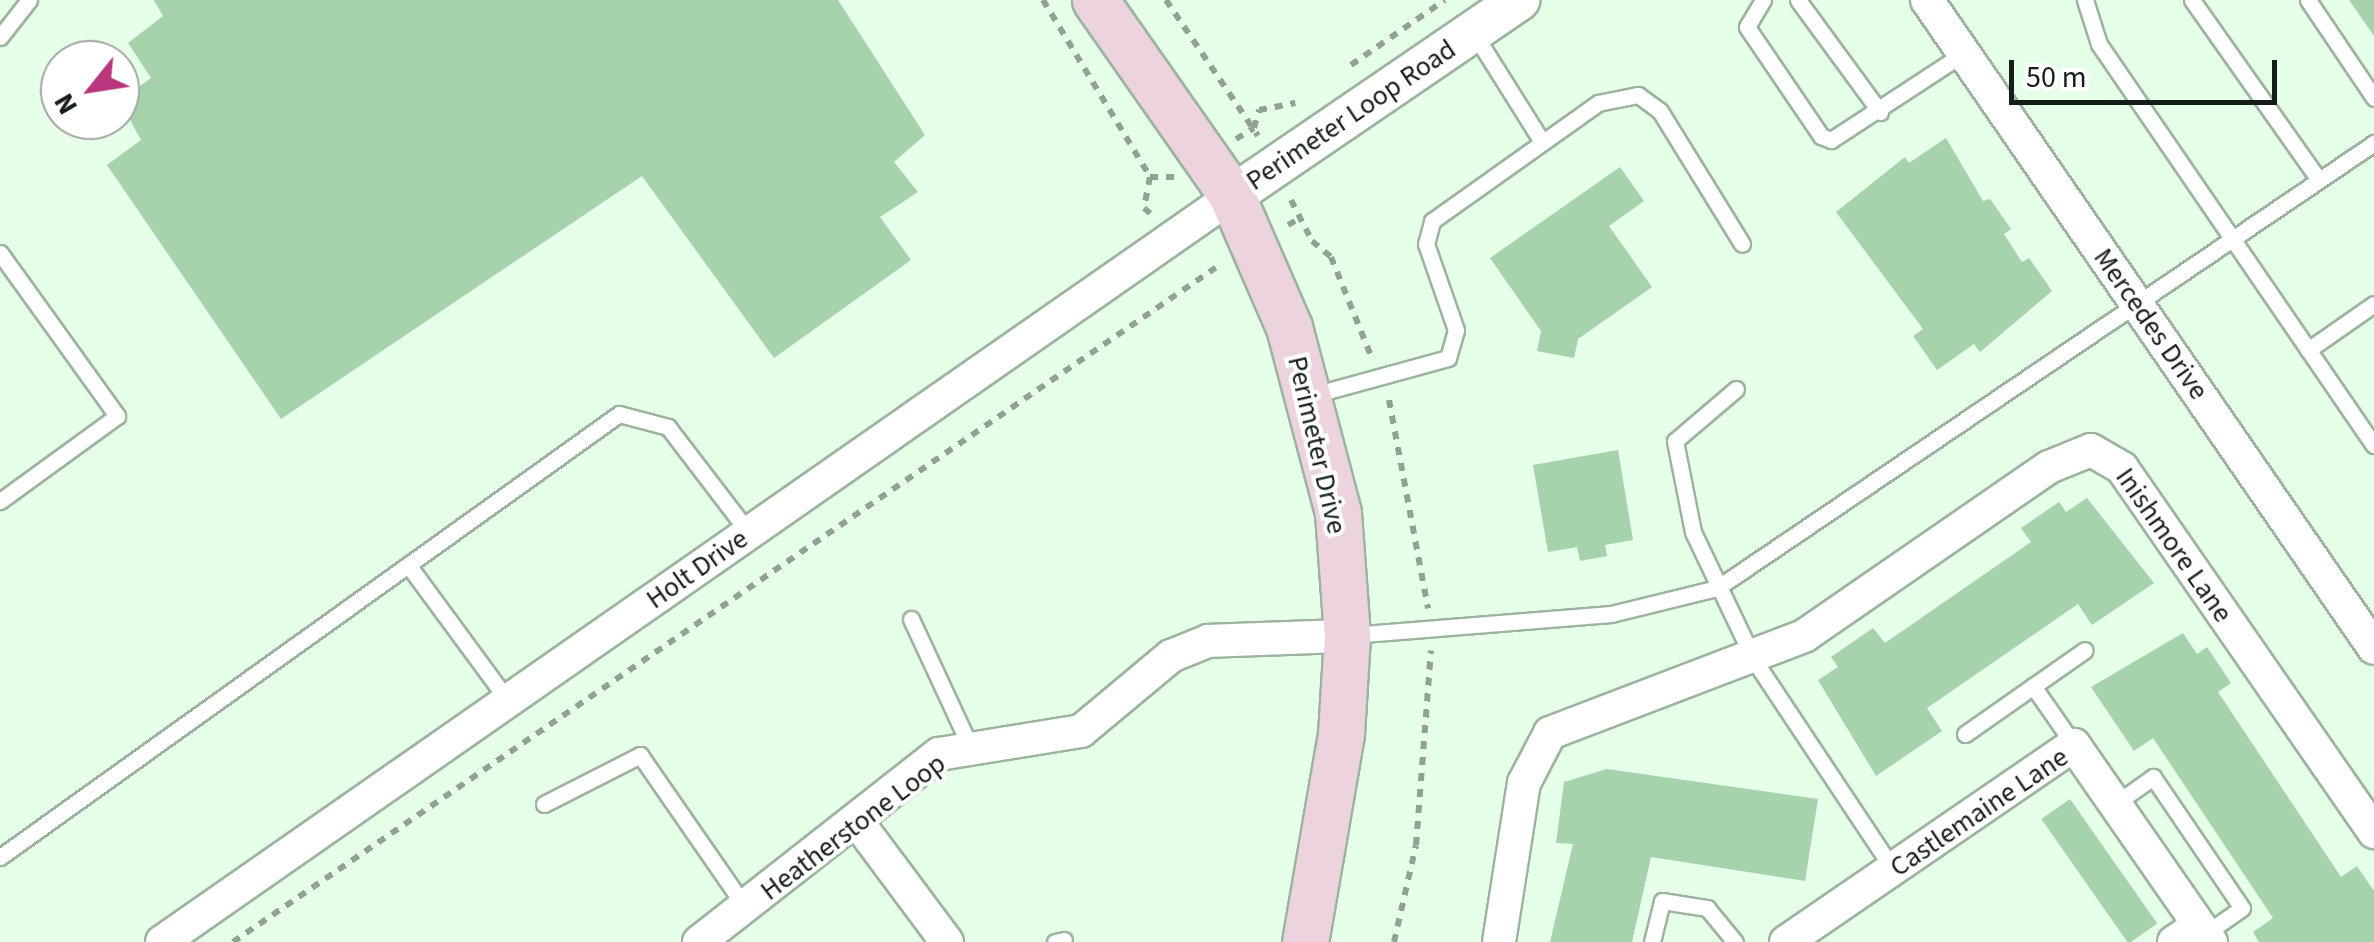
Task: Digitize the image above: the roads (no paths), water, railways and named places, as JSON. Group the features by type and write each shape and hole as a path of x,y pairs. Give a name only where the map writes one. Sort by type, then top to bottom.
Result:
{"main road":[{"name":"Perimeter Drive","path":"1095,0 1232,196 1309,396 1338,513 1346,636 1331,812 1305,942"}],"street":[{"name":"Perimeter Loop Road","path":"1232,196 1519,0"},
{"name":"Mercedes Drive","path":"1927,0 2374,648"},
{"name":"Holt Drive","path":"162,942 1232,196"},
{"name":"Inishmore Lane","path":"1754,660 1804,636 2049,468 2091,450 2122,468 2374,832"},
{"name":"Heatherstone Loop","path":"699,942 860,824 939,754 970,746 1044,743 1081,731 1172,656 1208,641 1346,636"},
{"path":"1499,942 1524,783 1550,733 1754,660"},
{"name":"Castlemaine Lane","path":"1786,942 2074,745 2116,804 2197,936"},
{"path":"860,824 947,942"}],"lane":[{"path":"0,37 28,0"},
{"path":"1763,0 1747,28 1821,136 1841,138 1964,53"},
{"path":"1798,0 1880,112"},
{"path":"2085,0 2099,44 2374,444"},
{"path":"2192,0 2319,180"},
{"path":"2308,0 2374,98"},
{"path":"1473,31 1542,142"},
{"path":"1309,396 1448,358 1456,330 1426,233 1598,102 1646,99 1742,244"},
{"path":"1346,636 1611,614 1718,588 2374,143"},
{"path":"0,253 117,416 0,501"},
{"path":"2308,350 2374,304"},
{"path":"1736,389 1675,441 1679,485 1718,588 1754,660 1893,869"},
{"path":"0,857 619,414 668,426 748,534"},
{"path":"409,566 508,701"},
{"path":"911,619 970,746"},
{"path":"1964,734 2085,650"},
{"path":"2033,686 2074,745"},
{"path":"544,804 640,755 746,908"},
{"path":"2116,804 2153,778 2242,908 2197,936"},
{"path":"1652,942 1662,901 1707,908 1734,942"}]}
